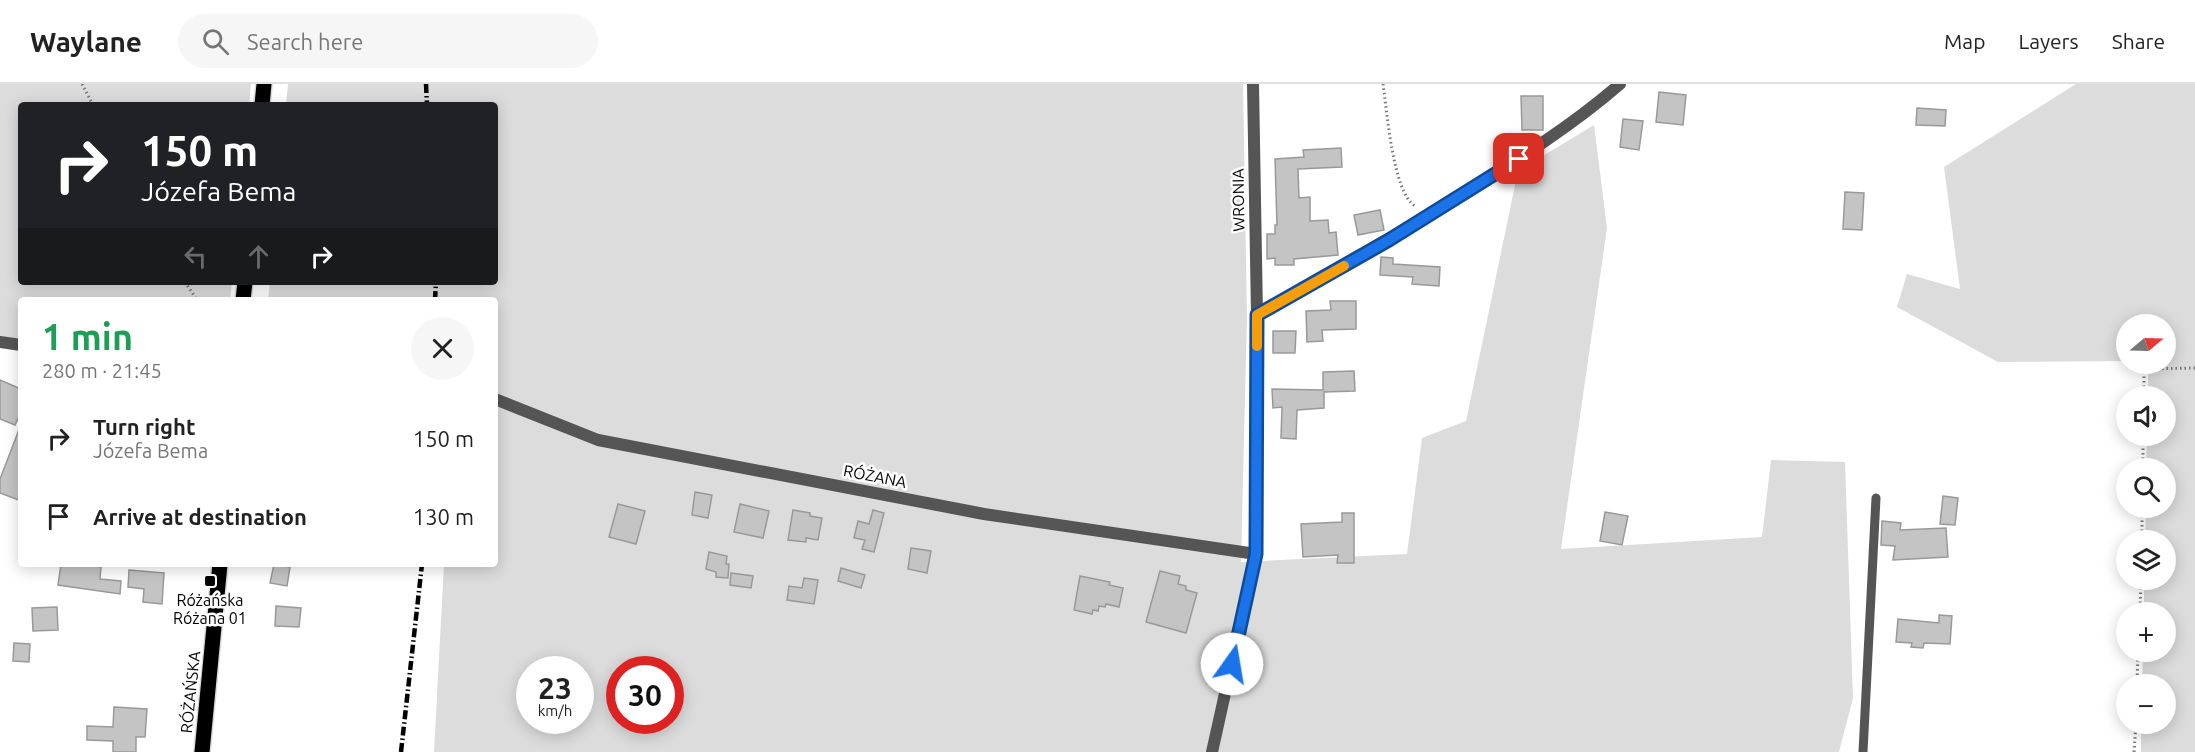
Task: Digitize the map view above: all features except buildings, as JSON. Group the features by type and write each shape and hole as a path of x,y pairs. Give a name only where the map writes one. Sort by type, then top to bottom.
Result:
{"main road":[{"path":"262,102 264,84"},
{"name":"RÓŻAŃSKA","path":"202,752 220,567"}],"street":[{"name":"WRONIA","path":"1212,752 1256,554 1257,315 1253,84"},
{"path":"1257,315 1430,214 1528,152 1594,106 1620,84"},
{"path":"0,342 18,345"},
{"name":"RÓŻANA","path":"498,400 598,440 984,514 1256,554"}],"lane":[{"path":"1863,752 1876,498"}],"path":[{"path":"82,84 91,102"},
{"path":"1383,84 1396,174 1409,203 1430,214"},
{"path":"2144,386 2144,369 2195,368"},
{"path":"2134,752 2135,734"}],"shaded area":[{"path":"0,84 251,84 249,102 18,102 18,285 232,285 230,297 18,297 18,339 0,336"},
{"path":"288,84 1243,84 1247,316 1241,562 1407,554 1422,438 1466,421 1518,171 1594,125 1607,228 1561,549 1762,537 1771,460 1845,462 1853,698 1839,752 434,752 444,567 498,567 498,297 268,297 270,285 498,285 498,102 286,102"},
{"path":"2076,84 2195,84 2195,752 2141,752 2141,734 2176,734 2176,674 2142,674 2143,662 2176,662 2176,602 2144,602 2144,590 2176,590 2176,530 2145,530 2146,518 2176,518 2176,458 2146,458 2147,446 2176,446 2176,386 2148,386 2148,374 2176,374 2176,314 2116,314 2116,361 1998,362 1897,307 1907,274 1960,289 1944,167"}],"railway":[{"path":"426,84 427,102"},
{"path":"435,297 436,285"},
{"path":"401,752 422,567"}],"slow traffic":[{"path":"1257,346 1257,315 1344,266"}],"place":[{"name":"Różańska Różana 01","path":"210,581"}],"route":[{"path":"1232,664 1256,554 1257,315 1389,240 1519,159"}]}
